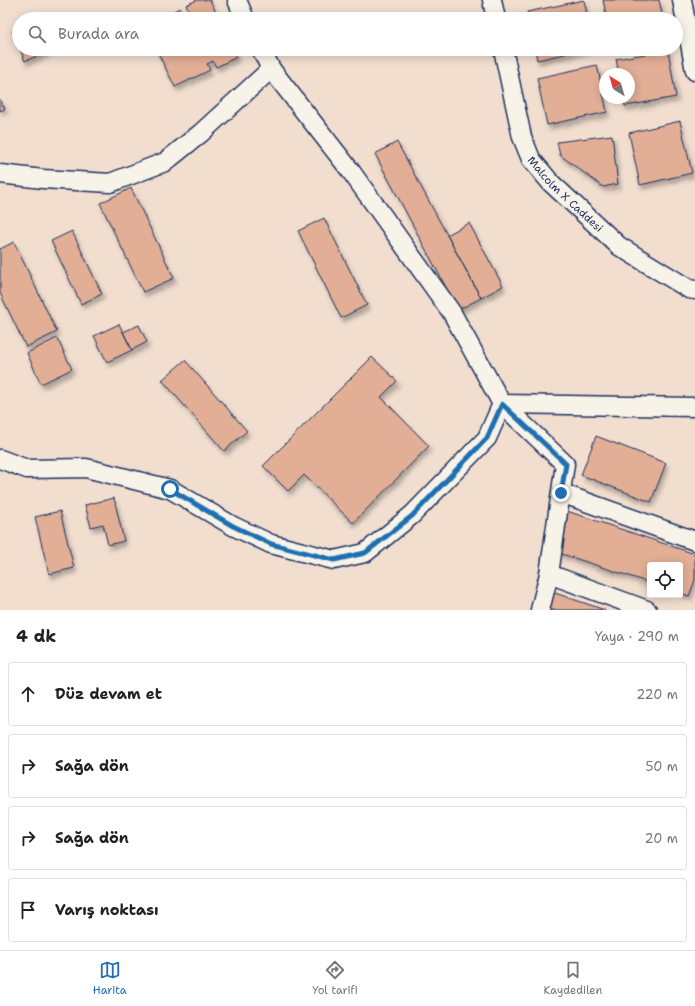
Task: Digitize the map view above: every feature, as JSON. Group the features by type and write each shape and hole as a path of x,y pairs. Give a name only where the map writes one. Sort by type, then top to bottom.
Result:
{"street":[{"path":"237,0 242,12"},
{"path":"492,0 495,12"},
{"path":"682,0 695,70"},
{"path":"264,56 271,69 350,170 452,313 502,404 566,464 549,574 540,610"},
{"name":"Malcolm X Caddesi","path":"505,56 522,137 532,158 551,183 619,246 689,289 695,290"},
{"path":"0,174 43,179 110,183 165,162 201,133 271,69"},
{"path":"502,404 695,407"},
{"path":"0,459 27,469 86,468 170,489 233,526 271,544 334,560 365,553 412,516 487,438 502,404"},
{"path":"561,493 695,542"},
{"path":"549,574 647,610"}],"building":[{"path":"197,0 210,0 216,12 187,12 189,11 186,5"},
{"path":"584,0 587,12 527,12"},
{"path":"603,0 659,0 662,12 606,12"},
{"path":"180,8 182,12 172,12"},
{"path":"23,56 37,56 25,61"},
{"path":"160,56 237,57 216,67 213,61 207,64 210,70 175,87"},
{"path":"536,56 556,56 537,60"},
{"path":"633,56 669,56 676,97 625,106 624,104 635,104 635,68 618,68 616,59"},
{"path":"597,65 599,74 599,104 605,104 607,112 547,125 537,78"},
{"path":"0,99 5,109 0,111"},
{"path":"680,121 692,173 640,185 629,133"},
{"path":"612,135 618,184 603,187 560,155 557,142"},
{"path":"397,142 481,298 458,310 375,154"},
{"path":"131,188 174,278 143,292 100,203"},
{"path":"324,218 367,305 341,318 298,231"},
{"path":"469,223 503,286 481,298 447,235"},
{"path":"72,231 102,294 81,304 51,241"},
{"path":"14,242 57,332 26,347 0,293 0,249"},
{"path":"119,324 132,350 107,362 94,336"},
{"path":"139,325 147,342 132,350 123,332"},
{"path":"57,338 72,369 41,384 27,353"},
{"path":"372,357 397,381 381,397 429,446 353,523 304,475 288,491 263,466"},
{"path":"185,360 247,431 224,451 162,380"},
{"path":"596,436 666,463 651,502 581,475"},
{"path":"114,498 124,541 108,545 103,524 91,527 85,505"},
{"path":"60,511 74,568 49,574 35,517"},
{"path":"567,511 695,554 695,580 689,596 683,594 683,562 647,562 647,582 553,551"},
{"path":"552,592 605,610 546,610"}],"route":[{"path":"170,489 233,526 271,544 334,560 365,553 412,516 487,438 502,404 566,464 561,493"}]}
